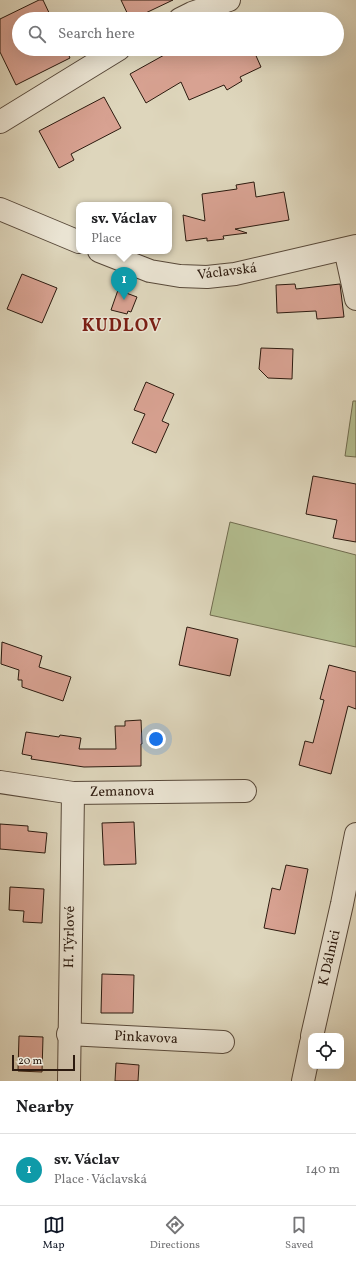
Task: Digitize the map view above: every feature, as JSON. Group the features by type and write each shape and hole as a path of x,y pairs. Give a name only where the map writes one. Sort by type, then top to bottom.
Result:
{"street":[{"path":"195,12 229,0"},
{"path":"0,122 108,56"},
{"path":"0,209 76,241"},
{"path":"351,248 356,299"},
{"name":"Václavská","path":"107,254 150,271 180,276 207,276 235,274 351,248"},
{"name":"Zemanova","path":"0,782 73,793 245,791"},
{"name":"H. Týrlové","path":"68,1081 73,793"},
{"name":"K Dálnici","path":"313,1033 342,904 356,834"},
{"name":"Pinkavova","path":"68,1034 223,1042"},
{"path":"303,1081 308,1057"}],"green space":[{"path":"353,401 356,401 356,457 345,456"},
{"path":"230,522 356,555 356,647 210,615"}],"building":[{"path":"39,0 43,0 49,12 14,12"},
{"path":"121,0 173,0 148,12 127,12"},
{"path":"12,13 12,56 69,56 70,58 16,85 0,52 0,19"},
{"path":"162,56 256,56 261,67 240,77 242,81 227,90 224,85 189,100 181,82 146,103 130,74"},
{"path":"104,97 121,128 71,154 74,160 59,168 39,131"},
{"path":"254,182 256,197 284,192 289,220 235,229 247,233 223,236 224,239 207,241 207,238 186,241 183,215 205,221 202,194 237,189 236,185"},
{"path":"22,274 57,288 42,323 7,309"},
{"path":"295,284 296,289 340,284 344,317 317,319 316,311 277,313 276,285"},
{"path":"118,290 137,297 131,312 128,311 127,314 111,310"},
{"path":"261,348 293,349 292,379 268,378 259,369"},
{"path":"146,382 174,394 162,421 169,424 156,453 132,443 145,414 134,410"},
{"path":"313,476 356,484 356,542 333,538 337,520 306,514"},
{"path":"187,627 238,639 230,676 179,665"},
{"path":"2,642 42,656 39,667 71,677 63,701 22,687 22,680 18,680 19,670 1,664"},
{"path":"329,665 356,672 356,709 348,706 331,774 299,765 305,741 313,743 324,700 320,699"},
{"path":"141,720 141,766 84,767 31,759 32,756 22,754 26,732 59,737 60,735 81,738 79,749 116,749 115,726 125,726 125,721"},
{"path":"134,822 136,864 104,865 102,823"},
{"path":"0,824 28,826 28,831 47,833 45,853 0,849"},
{"path":"286,865 308,869 295,934 264,928 272,888 280,890"},
{"path":"10,887 44,889 42,923 23,922 24,911 9,910"},
{"path":"102,974 134,975 133,1013 101,1013"},
{"path":"19,1036 43,1037 42,1072 18,1071"},
{"path":"116,1063 139,1065 138,1081 115,1081"}],"place":[{"name":"sv. Václav","path":"124,300"}],"district":[{"name":"KUDLOV","path":"122,326"}]}
